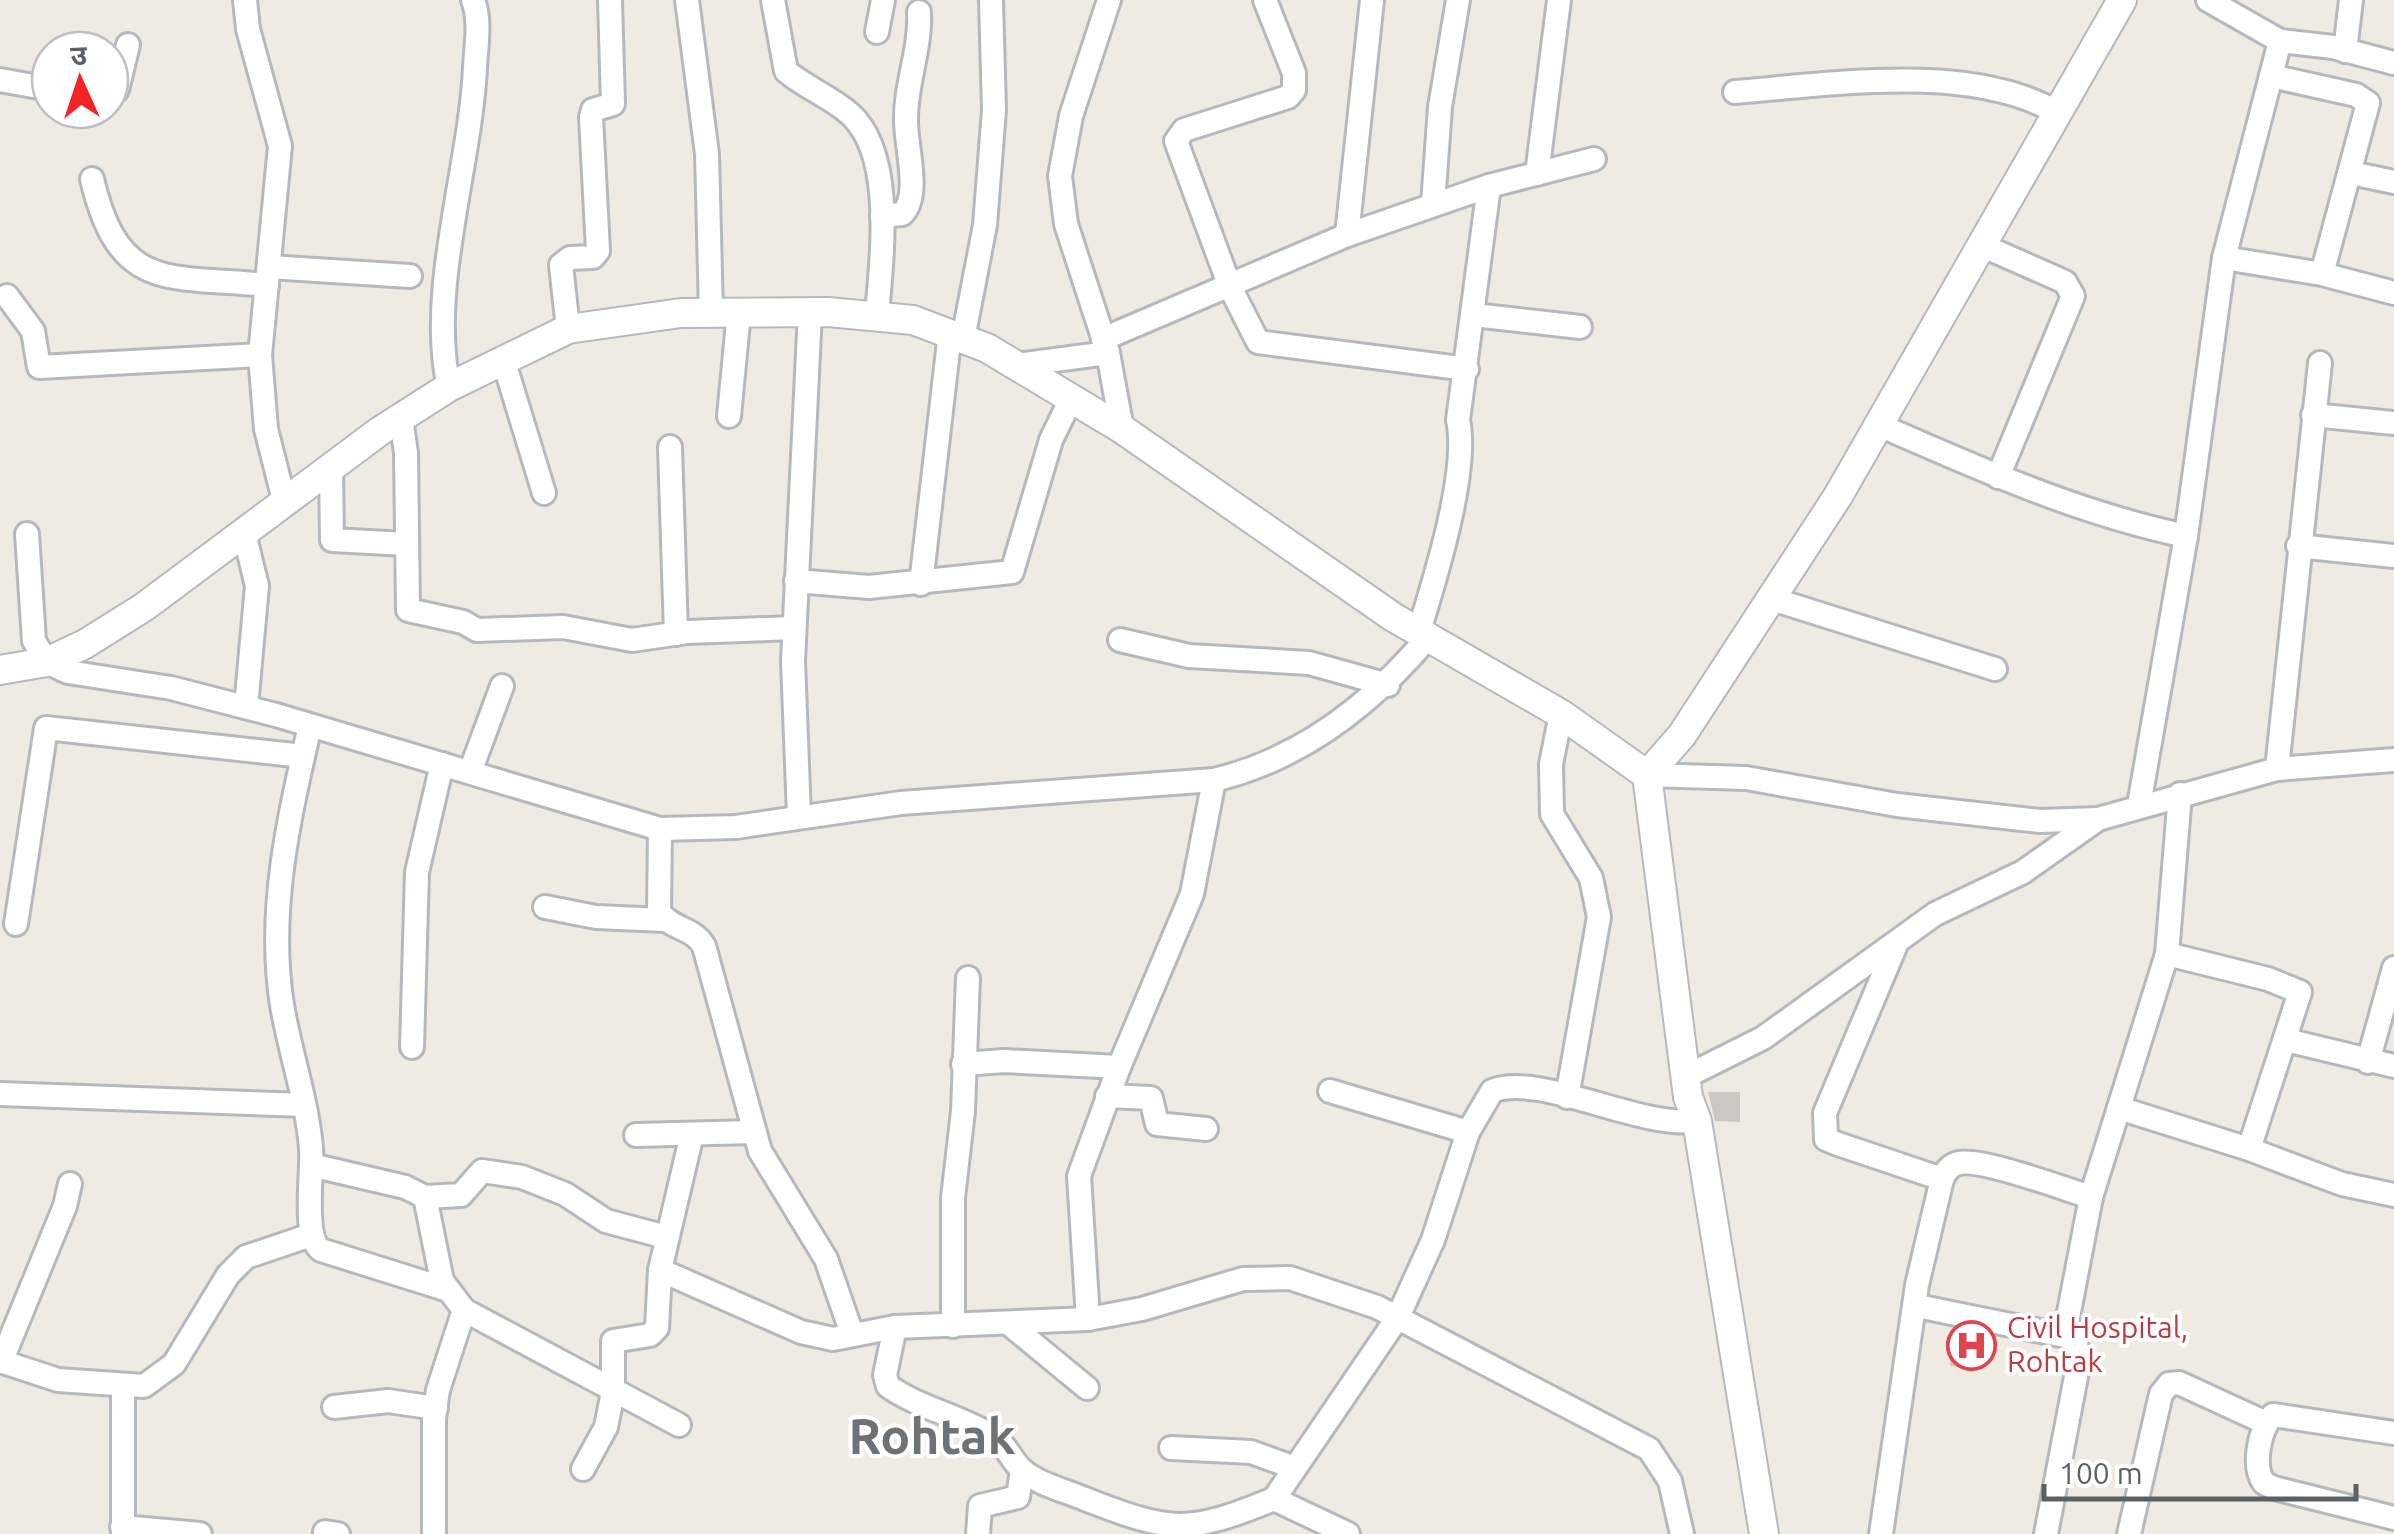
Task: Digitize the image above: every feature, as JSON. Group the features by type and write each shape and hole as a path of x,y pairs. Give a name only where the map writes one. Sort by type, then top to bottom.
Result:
{"street":[{"path":"245,0 248,30 280,146 260,355 266,429 285,504"},
{"path":"449,388 442,317 468,155 478,16 474,0"},
{"path":"568,330 560,264 598,252 591,118 593,110 612,104 610,0"},
{"path":"687,0 707,154 710,313"},
{"path":"772,0 778,48 786,71 852,116 866,135 876,162 882,216 877,316"},
{"path":"878,32 884,0"},
{"path":"921,584 957,336 978,278 994,110 990,0"},
{"path":"1109,0 1071,116 1060,176 1066,224 1106,346 1122,428"},
{"path":"1266,0 1294,73 1294,90 1288,97 1184,130 1176,141 1230,287 1258,342 1468,369"},
{"path":"1347,235 1372,0"},
{"path":"1433,204 1440,107 1458,0"},
{"path":"1536,174 1559,0"},
{"path":"1744,1534 1647,774 1682,734 1772,598 1878,425 2122,0"},
{"path":"2208,0 2280,41 2394,63"},
{"path":"2345,51 2350,0"},
{"path":"882,216 902,214 911,200 906,105 920,35 920,12"},
{"path":"2139,805 2186,536 2224,258 2280,41"},
{"path":"2271,76 2366,100 2351,173 2322,274"},
{"path":"0,80 30,85"},
{"path":"1735,92 1849,84 2000,87 2032,98 2058,113"},
{"path":"1016,365 1106,346 1347,235 1488,186 1594,159"},
{"path":"2351,173 2394,182"},
{"path":"92,179 110,236 139,268 158,274 410,276"},
{"path":"28,534 34,642 46,662 80,676 172,688 246,707 660,829 736,827 901,802 1214,780 1251,771 1355,712 1388,686 1424,633 1462,448 1458,420 1468,369 1488,186"},
{"path":"1981,245 2065,282 2074,296 1998,477"},
{"path":"2224,258 2322,274 2394,292"},
{"path":"7,296 33,332 40,367 260,355"},
{"path":"729,416 739,312"},
{"path":"799,816 794,628 810,312"},
{"path":"0,670 46,662 86,644 144,607 400,418 503,359 568,330 710,313 810,312 913,320 1016,365 1122,428 1424,633 1560,714 1647,774 1746,778 1896,805 2040,821 2098,819 2277,770 2394,760"},
{"path":"1474,315 1580,328"},
{"path":"503,359 544,493"},
{"path":"2277,770 2320,363"},
{"path":"796,581 848,587 921,584 1012,572 1051,440 1070,399"},
{"path":"2313,416 2394,424"},
{"path":"400,418 406,453 406,604 414,613 462,622 477,630 563,626 632,640 794,628"},
{"path":"1878,425 1998,477 2125,523 2186,536"},
{"path":"670,447 676,634"},
{"path":"331,469 332,540 406,544"},
{"path":"244,533 257,586 246,707"},
{"path":"2298,546 2394,556"},
{"path":"1772,598 1995,668"},
{"path":"1120,640 1189,656 1309,663 1388,686"},
{"path":"470,772 502,686"},
{"path":"1560,714 1551,764 1552,814 1590,878 1599,917 1566,1096"},
{"path":"310,726 286,827 278,906 282,1004 304,1105 311,1165 311,1235 321,1250 445,1289"},
{"path":"16,924 46,728 303,756"},
{"path":"412,1047 417,872 442,764"},
{"path":"1088,1319 1080,1176 1107,1096 1192,894 1214,780"},
{"path":"2065,1332 2091,1197 2167,954 2175,818 2180,794"},
{"path":"896,1326 886,1375 888,1386 1005,1444 1022,1470 1164,1528 1192,1530 1222,1523 1274,1499 1398,1317 1433,1240 1468,1132 1485,1100 1504,1086 1566,1096 1618,1113 1689,1104 1776,1029 1935,914 2059,850 2098,819"},
{"path":"660,829 656,904 664,920"},
{"path":"545,907 596,917 664,920 692,931 704,946 753,1132 826,1259 852,1334"},
{"path":"1896,944 1825,1113 1824,1128 1826,1138 1838,1144 1942,1179"},
{"path":"2167,954 2268,978 2300,992 2248,1149"},
{"path":"2368,1062 2394,968"},
{"path":"954,1326 952,1198 963,1111 968,978"},
{"path":"2286,1040 2394,1066"},
{"path":"963,1064 1004,1061 1119,1067"},
{"path":"1330,1090 1468,1132"},
{"path":"0,1094 304,1105"},
{"path":"1107,1096 1151,1098 1157,1124 1206,1129"},
{"path":"1689,1104 1737,1345 1764,1534"},
{"path":"2119,1108 2342,1184 2394,1195"},
{"path":"636,1134 753,1132"},
{"path":"583,1468 606,1427 613,1392 613,1341 655,1332 660,1270 692,1134"},
{"path":"1881,1534 1917,1306 1942,1179 1949,1167 1970,1163 2091,1197"},
{"path":"311,1165 405,1187 425,1197 461,1196 477,1174 490,1170 544,1184 606,1220 666,1238"},
{"path":"70,1184 1,1361 58,1380 144,1386 160,1379 174,1364 228,1275 246,1257 311,1235"},
{"path":"425,1197 445,1289 464,1310 679,1426"},
{"path":"660,1270 801,1332 832,1339 896,1326 1088,1319 1268,1275 1290,1278 1398,1317 1649,1449 1670,1482 1682,1534"},
{"path":"1917,1306 2065,1332 2074,1338 2080,1361 2046,1534"},
{"path":"434,1534 436,1408 464,1310"},
{"path":"1008,1323 1087,1388"},
{"path":"2129,1534 2161,1394 2169,1384 2179,1383 2266,1424"},
{"path":"123,1386 122,1530 200,1534"},
{"path":"334,1407 388,1401 436,1408"},
{"path":"2394,1434 2278,1414 2266,1424 2256,1467 2264,1483 2394,1518"},
{"path":"1171,1448 1251,1452 1296,1468"},
{"path":"978,1534 980,1506 1018,1497 1022,1470"},
{"path":"1274,1499 1348,1534"}],"building":[{"path":"1708,1092 1740,1092 1740,1122 1715,1121"},
{"path":"1953,1329 1983,1335 1980,1369 1950,1366"}],"place":[{"name":"Civil Hospital, Rohtak","path":"1972,1345"}],"district":[{"name":"Rohtak","path":"932,1436"}]}
